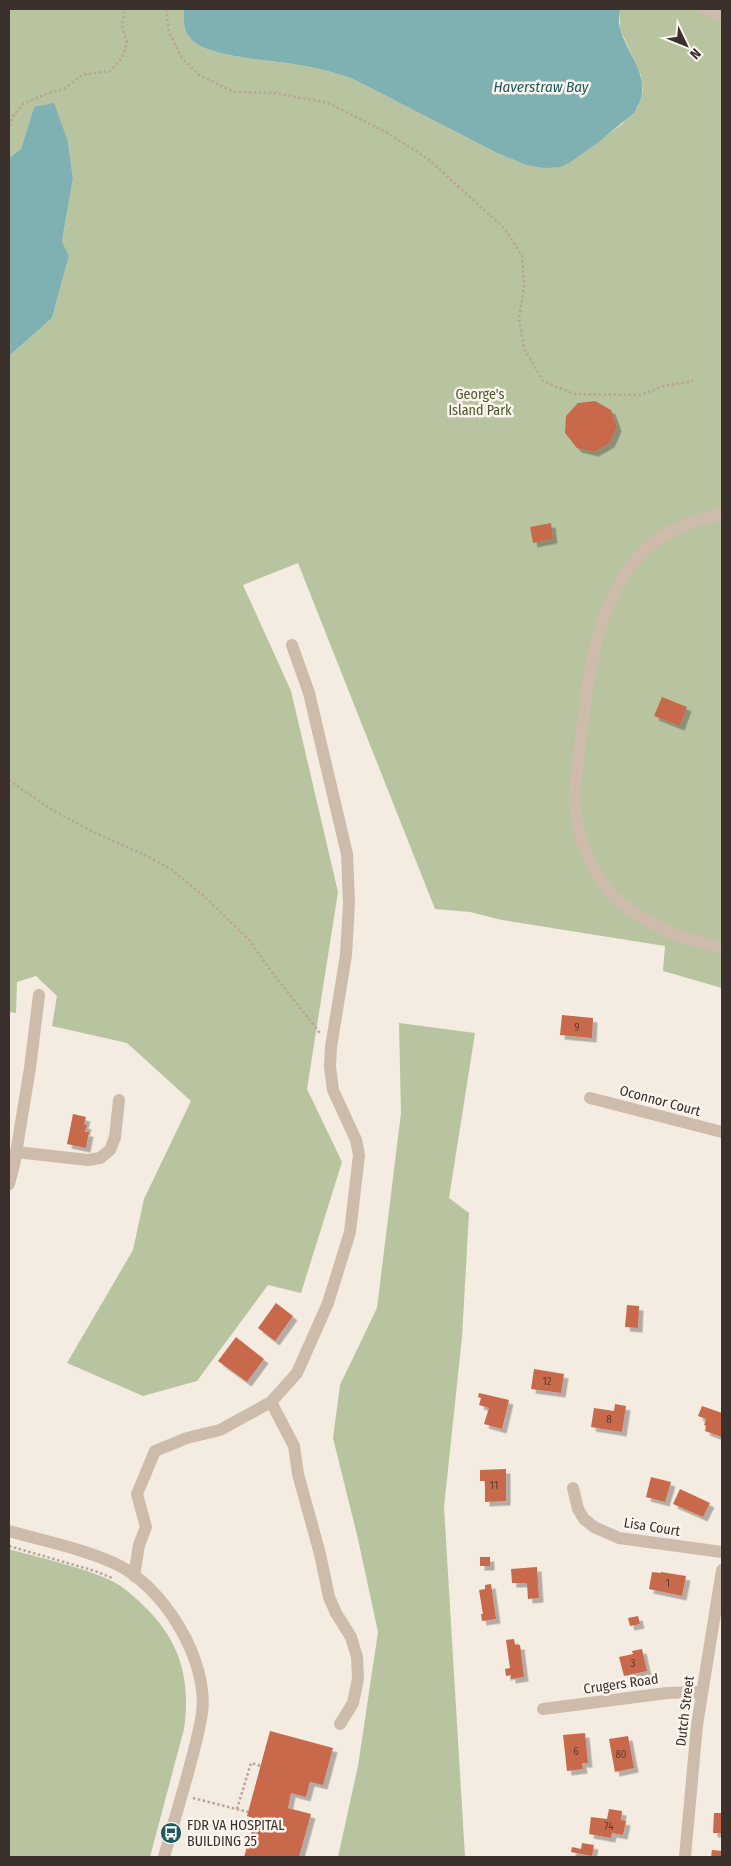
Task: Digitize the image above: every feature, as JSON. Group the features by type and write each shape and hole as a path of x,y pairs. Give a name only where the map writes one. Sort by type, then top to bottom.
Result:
{"street":[{"path":"704,9 722,16"},
{"path":"722,514 696,519 663,535 638,557 620,582 603,618 591,661 574,790 578,826 590,861 605,886 626,907 672,934 722,948"},
{"path":"134,1576 139,1545 146,1527 137,1494 155,1451 187,1438 220,1430 271,1402 297,1373 328,1303 350,1232 359,1155 356,1140 333,1090 330,1067 331,1047 346,955 349,904 347,854 309,694 292,645"},
{"path":"9,1184 30,1068 39,995"},
{"name":"Oconnor Court","path":"590,1098 722,1132"},
{"path":"16,1152 88,1160 100,1158 110,1150 115,1137 119,1100"},
{"path":"271,1402 294,1446 298,1474 320,1554 329,1597 336,1613 351,1637 357,1657 358,1678 353,1704 340,1724"},
{"name":"Lisa Court","path":"573,1488 578,1509 584,1519 594,1527 618,1538 722,1552"},
{"path":"9,1531 90,1554 116,1564 146,1584 169,1611 190,1648 201,1684 202,1712 182,1795 164,1857"},
{"name":"Dutch Street","path":"685,1857 697,1726 722,1570"},
{"name":"Crugers Road","path":"543,1709 667,1693 702,1692"}],"path":[{"path":"9,131 12,117 23,104 48,93 64,90 82,75 110,71 122,58 127,42 122,26 125,9"},
{"path":"166,9 169,32 182,58 199,75 234,92 275,94 328,103 386,132 428,159 505,229 522,256 524,286 519,319 524,348 543,381 574,394 640,395 664,386 693,381"},
{"path":"9,780 49,808 93,832 170,868 249,940 270,971 331,1047"},
{"path":"9,1546 95,1571 116,1580"},
{"path":"237,1809 251,1763 261,1766"},
{"path":"182,1795 248,1812"}],"green space":[{"name":"George's Island Park","path":"9,9 184,9 186,32 190,38 209,50 238,57 308,67 353,79 497,153 526,165 573,160 622,124 638,107 643,90 641,75 620,29 620,9 722,9 722,988 663,971 665,946 502,920 470,912 435,909 298,563 243,585 291,691 338,892 307,1089 342,1162 301,1293 268,1285 197,1381 143,1396 67,1363 133,1250 144,1199 191,1101 127,1043 52,1026 57,996 36,976 17,982 16,1013 9,1012 9,356 52,318 69,256 62,241 73,179 68,142 34,107 21,149 9,158"},
{"path":"399,1023 475,1033 449,1198 469,1213 462,1337 444,1507 465,1857 338,1857 358,1766 378,1632 358,1539 333,1438 340,1385 377,1308 401,1113"},
{"path":"9,1549 74,1567 116,1583 134,1596 157,1620 175,1648 181,1663 186,1695 184,1729 150,1857 9,1857"}],"water":[{"name":"Haverstraw Bay","path":"184,9 620,9 620,28 642,80 640,101 634,113 569,163 560,167 545,168 526,165 497,153 353,79 308,67 238,57 209,50 190,38 186,32"},
{"path":"54,103 68,142 73,179 62,241 69,256 52,318 9,356 9,158 21,149 34,107"}],"building":[{"path":"595,401 611,410 617,427 610,443 594,452 577,448 565,433 566,416 578,403"},
{"path":"551,523 553,539 533,543 530,527"},
{"path":"662,697 687,707 680,726 654,716"},
{"path":"562,1015 593,1018 592,1038 560,1035"},
{"path":"73,1114 86,1117 84,1124 87,1125 85,1132 89,1132 86,1148 67,1144"},
{"path":"276,1303 293,1316 275,1341 258,1328"},
{"path":"627,1305 639,1306 638,1328 625,1327"},
{"path":"236,1337 264,1359 247,1382 218,1361"},
{"path":"534,1369 564,1374 561,1393 531,1389"},
{"path":"479,1393 509,1400 502,1429 484,1424 489,1408 479,1405 481,1398 478,1397"},
{"path":"615,1404 626,1406 622,1432 591,1427 594,1408 614,1411"},
{"path":"702,1406 722,1413 722,1437 705,1431 706,1419 698,1416"},
{"path":"506,1469 506,1501 485,1502 485,1481 480,1481 480,1470"},
{"path":"651,1477 671,1482 665,1502 646,1497"},
{"path":"680,1489 710,1503 703,1517 673,1504"},
{"path":"480,1557 490,1557 490,1566 480,1566"},
{"path":"537,1567 539,1598 528,1599 527,1583 512,1583 511,1569"},
{"path":"652,1572 686,1576 682,1596 649,1589"},
{"path":"491,1584 496,1619 482,1621 481,1614 483,1614 479,1590 485,1589 485,1585"},
{"path":"638,1616 640,1624 630,1626 628,1618"},
{"path":"514,1639 515,1645 520,1645 524,1677 511,1679 511,1675 506,1676 505,1669 510,1668 506,1640"},
{"path":"642,1649 647,1671 624,1676 619,1657 633,1654 632,1651"},
{"path":"270,1731 333,1748 323,1785 310,1782 306,1797 291,1793 288,1808 311,1814 299,1857 244,1857 255,1819 247,1816"},
{"path":"585,1733 588,1763 582,1763 583,1769 567,1771 563,1735"},
{"path":"628,1736 634,1768 615,1772 609,1739"},
{"path":"609,1809 622,1811 621,1820 626,1821 623,1835 612,1833 611,1838 589,1834 591,1817 607,1819"},
{"path":"714,1813 722,1813 722,1833 713,1833"},
{"path":"582,1843 594,1845 592,1856 571,1852 572,1847 581,1849"},
{"path":"712,1850 722,1851 722,1857 711,1857"}],"place":[{"name":"FDR VA HOSPITAL BUILDING 25","path":"171,1833"}]}
